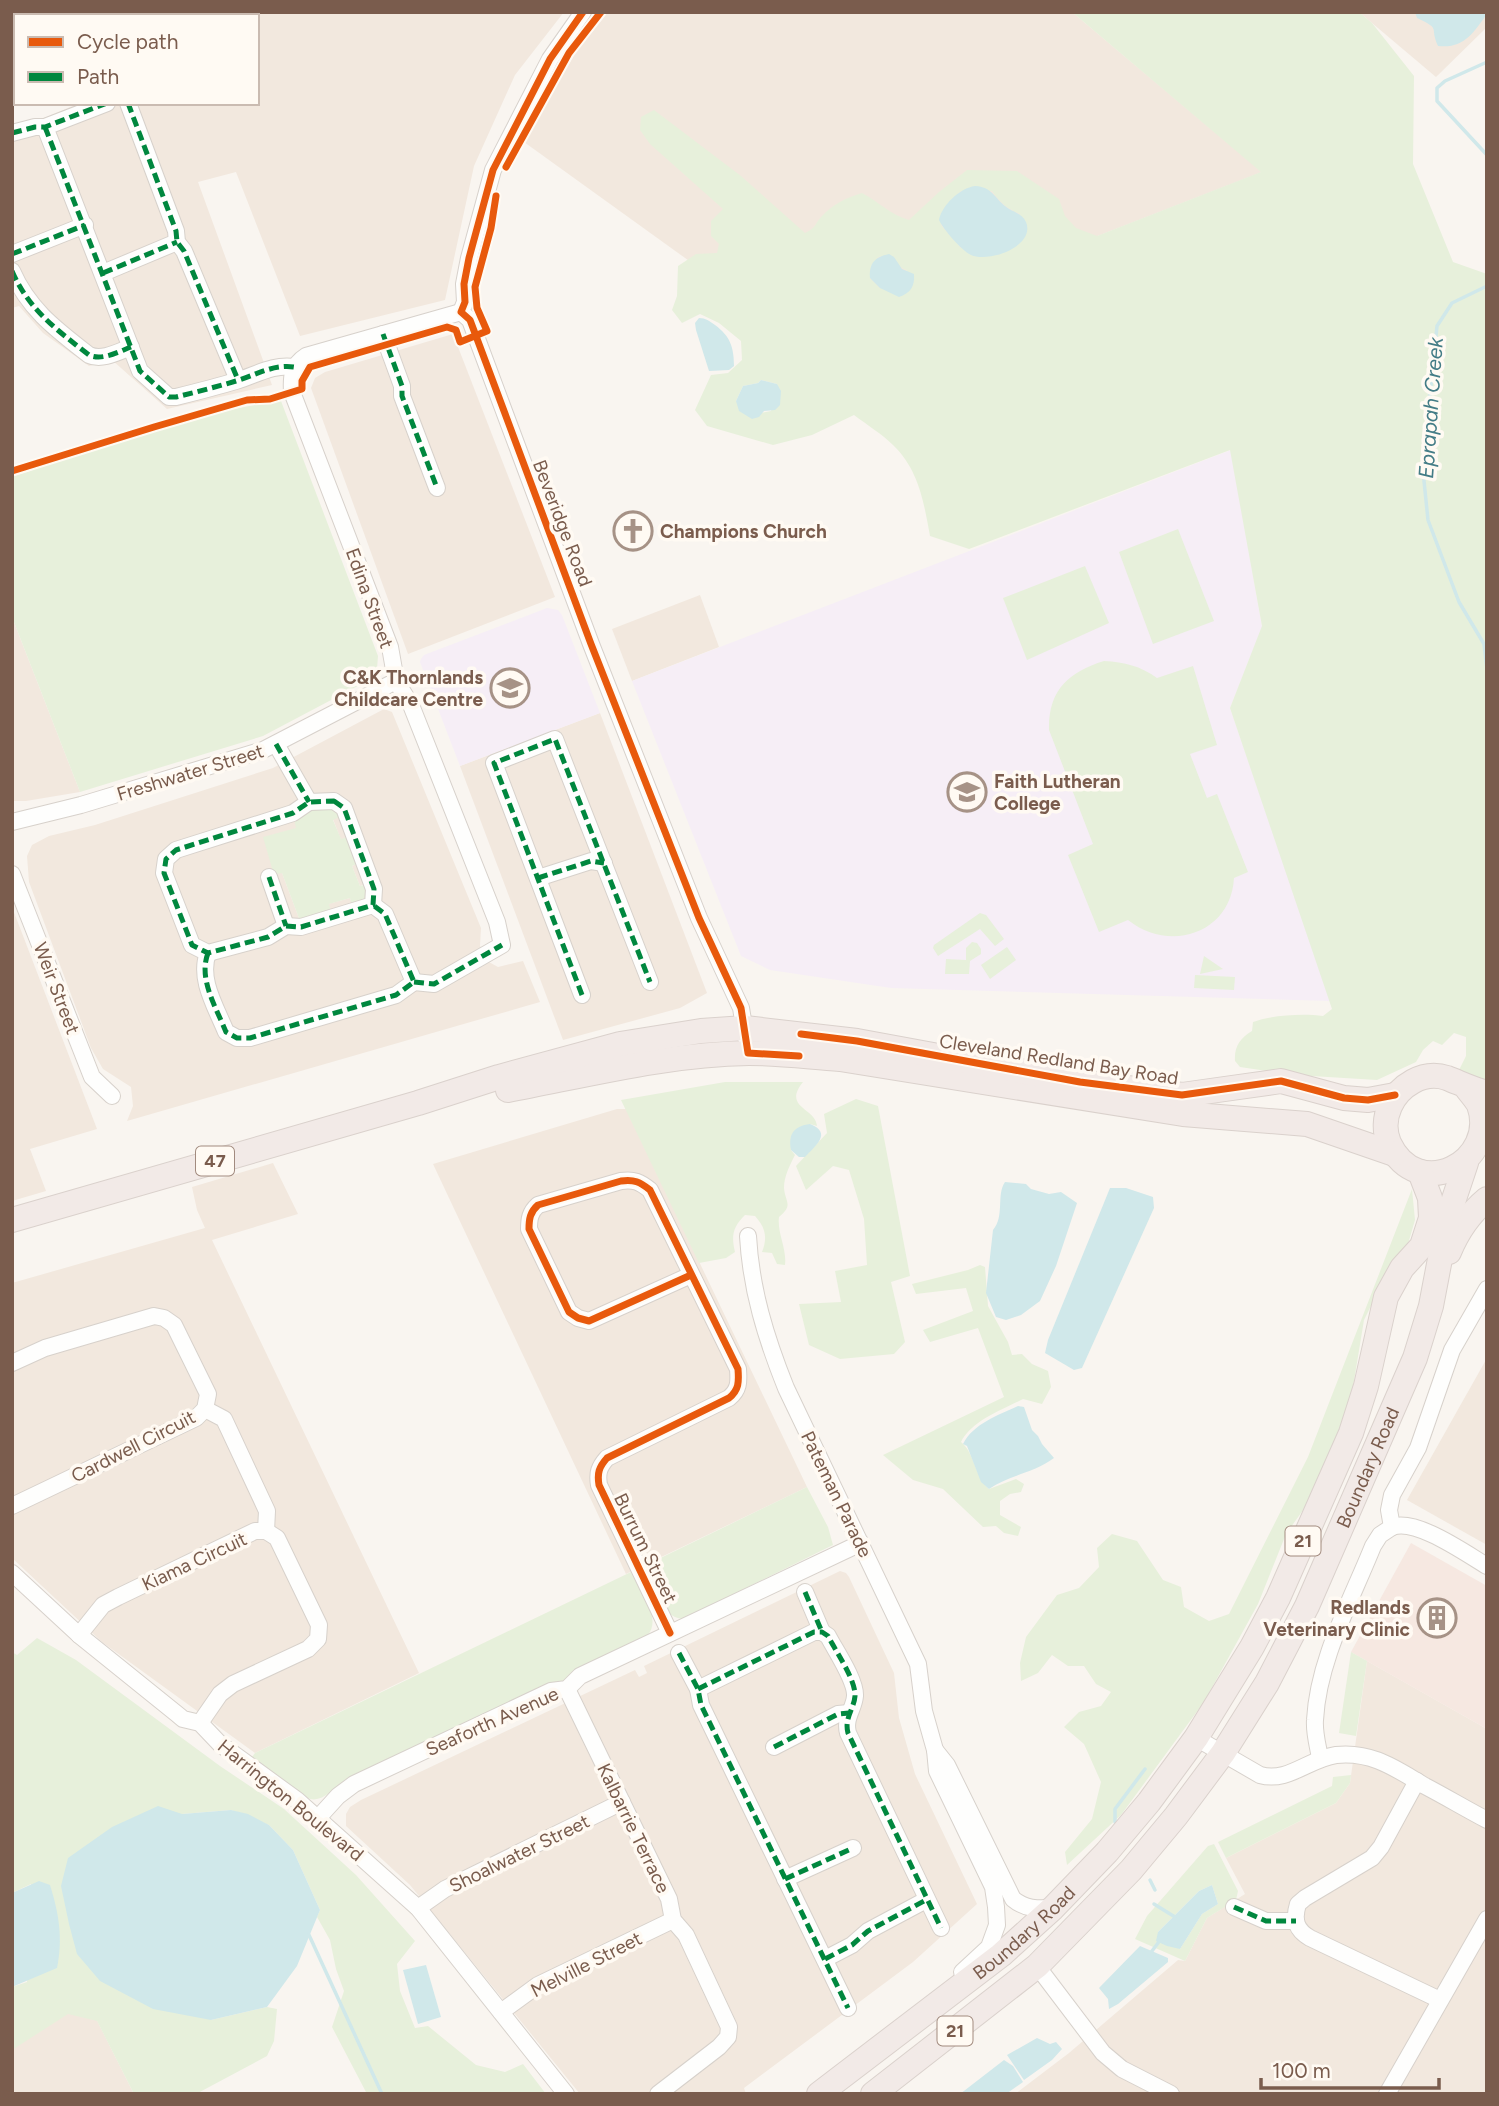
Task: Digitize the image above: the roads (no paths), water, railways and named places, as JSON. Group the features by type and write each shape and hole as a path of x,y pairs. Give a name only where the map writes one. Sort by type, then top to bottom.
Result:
{"highway":[{"name":"Cleveland Redland Bay Road","path":"12,1220 620,1044 661,1036 745,1028 857,1041 1080,1082 1182,1095 1280,1082 1344,1098 1368,1100 1395,1095 1408,1083 1428,1076 1444,1077 1476,1090 1483,1125 1474,1158"},
{"name":"Cleveland Redland Bay Road","path":"418,1103 683,1058 748,1054 840,1059 1183,1114 1307,1124 1394,1154 1403,1164 1420,1172"},
{"path":"1394,1154 1386,1137 1386,1115 1395,1095"},
{"path":"1420,1172 1439,1174 1456,1169 1474,1158"},
{"name":"Boundary Road","path":"873,2094 1037,1966 1131,1870 1223,1753 1267,1683 1307,1606 1415,1359 1435,1286 1448,1217 1474,1158"},
{"name":"Boundary Road","path":"819,2094 1001,1955 1053,1908 1132,1822 1196,1738 1252,1647 1278,1598 1351,1433 1366,1386 1386,1297 1402,1268 1422,1246 1431,1218 1430,1198 1420,1172"},
{"name":"21","path":"1435,1286 1455,1237 1470,1214 1487,1199"}],"street":[{"path":"45,127 140,371 169,397 238,380 272,367 295,366 306,356 461,312 465,302 464,284 469,258 493,170 550,59 583,12"},
{"path":"12,133 45,127 102,105"},
{"path":"129,105 176,231 177,242 184,251 238,380"},
{"path":"12,254 85,225"},
{"path":"103,273 177,242"},
{"path":"12,271 22,294 51,326 89,355 102,358 131,347"},
{"name":"Beveridge Road","path":"461,312 470,320 591,644 699,918 741,1008 748,1054"},
{"path":"383,334 402,386 402,396 437,488"},
{"name":"Edina Street","path":"295,366 291,377 292,392 390,647 396,681 416,718 497,922 502,945 434,984 414,982"},
{"name":"Freshwater Street","path":"12,822 94,801 263,750 396,681"},
{"path":"582,995 494,763 555,739 650,982"},
{"path":"276,744 309,802"},
{"path":"309,802 334,802 344,808 374,889 373,905 301,927 286,926 268,937 208,953 192,945 164,873 166,859 176,850 293,813 309,802"},
{"path":"538,878 591,860 604,863"},
{"name":"Weir Street","path":"12,874 92,1077 111,1096"},
{"path":"270,877 286,926"},
{"path":"208,953 203,965 204,978 226,1032 237,1038 250,1038 396,995 414,982 385,914 373,905"},
{"name":"Burrum Street","path":"670,1633 597,1476 600,1466 607,1458 730,1398 737,1392 738,1369 650,1190 641,1182 621,1181 538,1205 529,1219 529,1229 569,1312 578,1318 589,1321 691,1275"},
{"name":"Pateman Parade","path":"748,1236 752,1277 768,1343 786,1388 918,1664 924,1711 935,1750 937,1771 993,1887 997,1925 989,1947 936,1995 918,2020"},
{"name":"Boundary Road","path":"1320,1758 1315,1721 1324,1671 1373,1546 1380,1535 1392,1527 1389,1510 1392,1495 1418,1448 1452,1350 1487,1290"},
{"name":"Cardwell Circuit","path":"12,1363 45,1348 153,1316 164,1318 174,1325 208,1394 205,1409 195,1418 12,1506"},
{"path":"205,1409 224,1419 267,1511 266,1531"},
{"path":"1392,1527 1405,1525 1422,1530 1487,1566"},
{"name":"Kiama Circuit","path":"79,1635 103,1605 118,1597 255,1531 266,1531 277,1538 319,1625 318,1639 308,1649 233,1684 220,1694 200,1723"},
{"name":"Seaforth Avenue","path":"318,1818 338,1796 354,1784 551,1692 567,1689 580,1676 861,1543"},
{"name":"Harrington Boulevard","path":"12,1573 79,1635 183,1719 200,1723 220,1744 297,1800 418,1908 566,2094"},
{"path":"805,1592 822,1632 828,1636 854,1687 855,1697 846,1724 848,1732 941,1928"},
{"path":"698,1689 814,1632 822,1632"},
{"path":"679,1653 698,1689 701,1705 848,2008"},
{"name":"Kalbarrie Terrace","path":"567,1689 669,1899 673,1920 686,1935 729,2027 728,2037 719,2048 658,2094"},
{"path":"774,1747 838,1714 849,1713"},
{"path":"1196,1738 1260,1775 1270,1778 1283,1777 1320,1758 1364,1755 1386,1762 1487,1820"},
{"name":"Pateman Parade","path":"935,1750 947,1765 1013,1899 1031,1908 1053,1908"},
{"path":"1417,1781 1373,1858 1305,1898 1298,1904 1296,1921 1299,1930 1310,1938 1440,2000"},
{"name":"Shoalwater Street","path":"418,1908 446,1889 622,1802"},
{"path":"785,1879 853,1848"},
{"path":"825,1959 852,1945 868,1931 926,1900"},
{"path":"1234,1907 1266,1921 1296,1921"},
{"path":"1387,2094 1487,1919"},
{"name":"Melville Street","path":"501,2012 538,1985 673,1920"},
{"path":"1037,1966 1103,2053 1139,2087 1171,2094"}],"water":[{"path":"1415,12 1487,14 1461,42 1438,46 1434,29 1417,18"},
{"path":"969,187 989,190 1026,222 1027,231 1024,238 1009,251 989,257 971,255 953,239 939,220 948,203"},
{"path":"889,254 902,269 914,274 911,289 899,297 880,288 870,278 874,262"},
{"path":"699,318 715,325 728,338 734,359 734,366 729,370 709,371 696,330 695,323"},
{"path":"761,380 777,384 781,391 780,405 775,410 764,411 759,417 752,419 739,411 736,401 743,386"},
{"path":"810,1124 820,1131 820,1140 805,1157 799,1157 791,1150 791,1135 796,1129"},
{"path":"1005,1182 1026,1184 1031,1189 1049,1194 1061,1192 1077,1203 1056,1266 1040,1301 1021,1315 1006,1320 996,1317 986,1293 993,1230 999,1218 1002,1187"},
{"path":"1110,1188 1126,1188 1153,1197 1154,1208 1082,1368 1074,1370 1045,1353"},
{"path":"1018,1406 1024,1407 1032,1430 1054,1458 989,1489 981,1482 967,1446 963,1444 980,1426"},
{"path":"158,1806 182,1814 231,1810 248,1814 269,1825 293,1850 320,1910 297,1966 267,2007 211,2020 153,2009 100,1981 77,1954 61,1886 68,1858 112,1827"},
{"path":"39,1881 50,1885 56,1906 60,1936 57,1968 12,1987 12,1893"},
{"path":"1212,1885 1218,1904 1202,1914 1180,1949 1156,1941 1158,1932 1199,1891"},
{"path":"1140,1946 1168,1958 1168,1962 1109,2009 1108,1999 1099,1988"},
{"path":"426,1965 441,2017 418,2024 403,1970"},
{"path":"1037,2038 1050,2044 1056,2042 1062,2049 1052,2060 1024,2080 1007,2055"},
{"path":"1004,2060 1013,2066 1023,2082 1006,2094 960,2094"}],"waterway":[{"name":"Eprapah Creek","path":"1487,62 1445,81 1437,88 1437,101 1487,155"},
{"name":"Eprapah Creek","path":"1487,286 1452,303 1437,326 1424,481 1428,520 1459,602 1484,644 1487,669"},
{"path":"1115,1822 1115,1809 1145,1769"},
{"path":"1150,1880 1155,1890"},
{"path":"1154,1904 1175,1917"},
{"path":"309,1935 382,2094"},
{"path":"1149,1955 1161,1939"}],"place":[{"name":"Champions Church","path":"633,531"},
{"name":"C&K Thornlands Childcare Centre","path":"510,688"},
{"name":"Faith Lutheran College","path":"967,792"},
{"name":"Redlands Veterinary Clinic","path":"1437,1618"}]}
